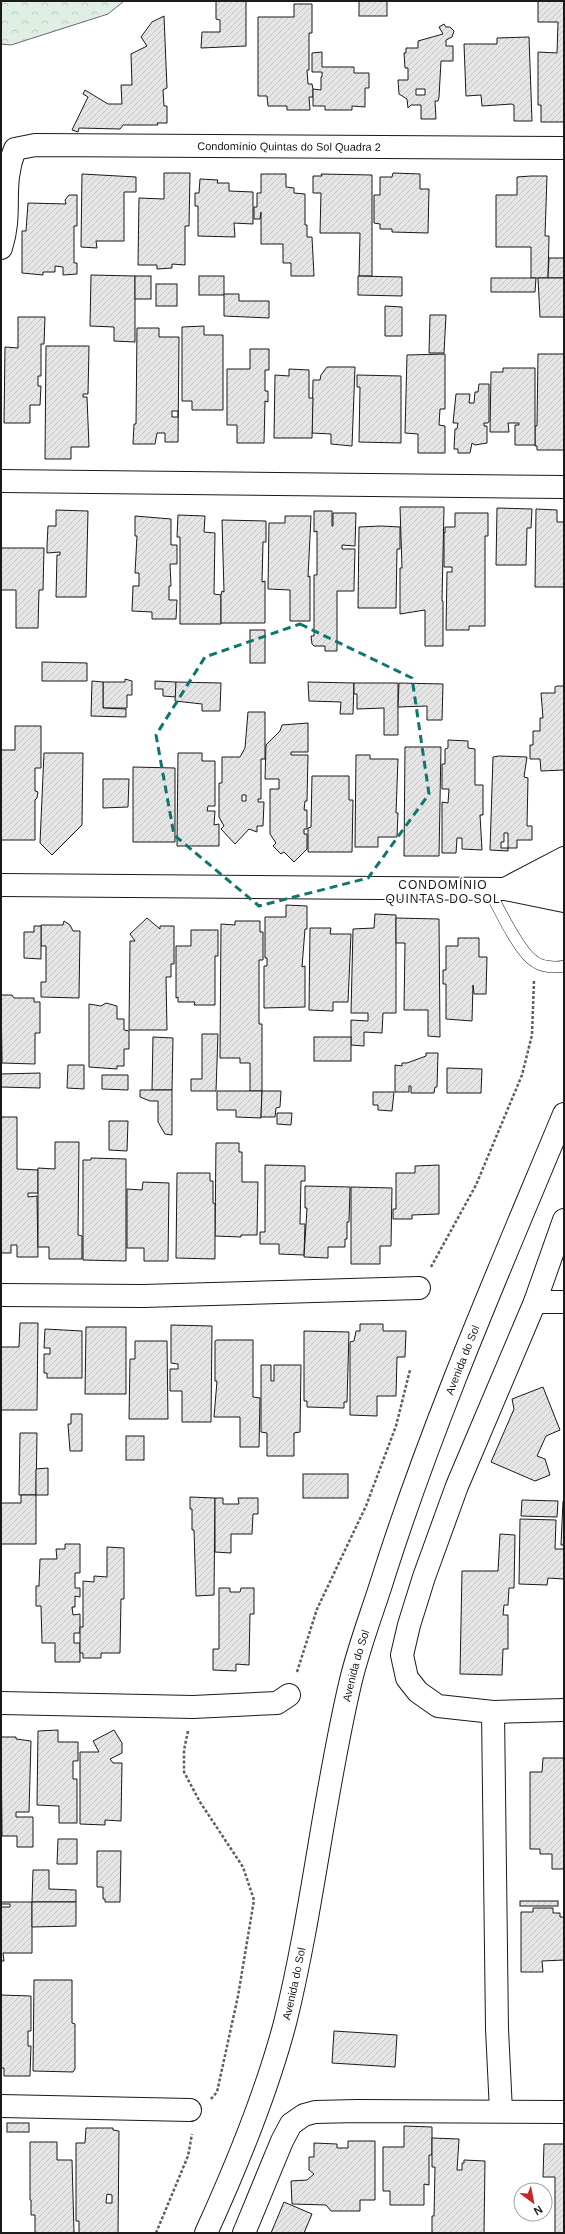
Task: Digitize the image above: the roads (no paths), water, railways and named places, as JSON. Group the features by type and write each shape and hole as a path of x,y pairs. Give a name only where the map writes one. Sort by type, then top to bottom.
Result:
{"street":[{"name":"Condomínio Quintas do Sol Quadra 2","path":"1,248 4,232 2,184 6,164 15,149 35,145 564,148"},
{"path":"1,481 564,488"},
{"path":"501,889 564,858"},
{"path":"1,885 501,889 564,882"},
{"path":"501,889 564,901"},
{"name":"Avenida do Sol","path":"206,2233 228,2183 256,2112 271,2070 283,2028 301,1949 324,1816 352,1678 403,1516 446,1399 564,1114"},
{"path":"564,1220 535,1302 455,1493 424,1577 409,1625 402,1655 407,1678 418,1692 438,1706 493,1712 564,1710"},
{"path":"1,1295 143,1296 419,1288"},
{"path":"535,1302 564,1302"},
{"path":"1,1703 194,1707 277,1703 289,1695"},
{"path":"493,1712 498,2030 501,2111"},
{"path":"1,2106 190,2110"},
{"path":"244,2233 282,2142 291,2124 300,2117 315,2112 357,2111 414,2113 501,2111 564,2112"}],"lane":[{"path":"501,889 524,951 534,962 555,968 564,966"}],"district":[{"name":"CONDOMÍNIO QUINTAS DO SOL","path":"443,892"}]}
